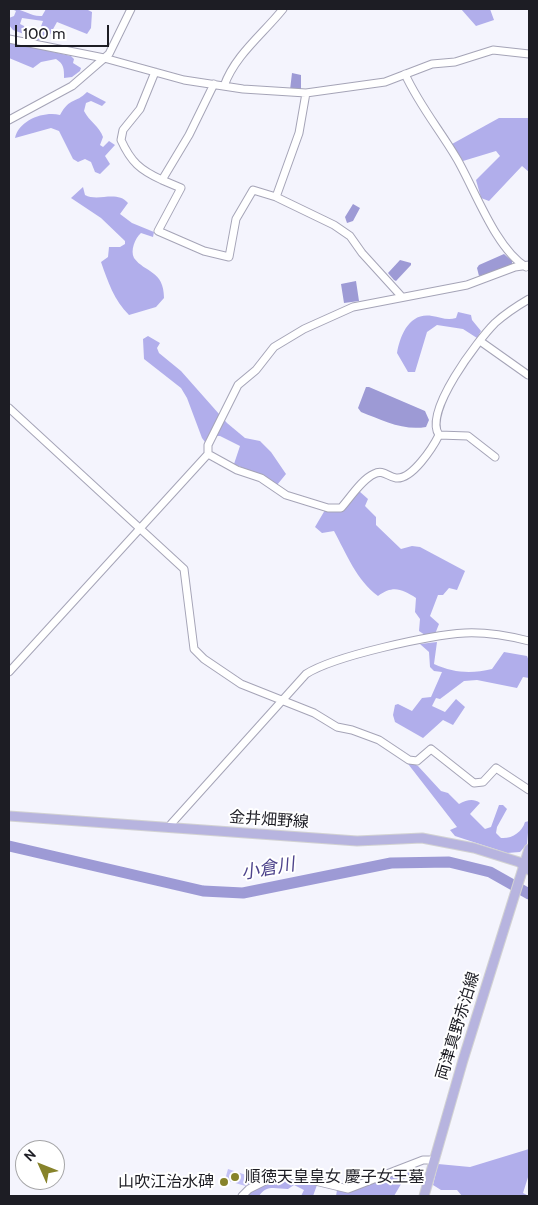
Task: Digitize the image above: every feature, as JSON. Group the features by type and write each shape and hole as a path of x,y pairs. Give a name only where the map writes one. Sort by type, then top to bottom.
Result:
{"main road":[{"name":"金井畑野線","path":"9,816 356,841 422,838 474,848 525,869"},
{"name":"両津真野赤泊線","path":"424,1196 433,1160 511,906 525,869 529,849"}],"street":[{"path":"9,120 72,86 104,58 114,46 131,9"},
{"path":"224,86 242,54 261,36 283,9"},
{"path":"9,39 104,58 155,72 224,86 269,92 306,93 385,82 432,64 455,62 493,50 529,54"},
{"path":"155,72 140,108 123,130 121,140 137,166 143,172 181,188 158,232 229,258 236,219 253,190 276,197 334,225 350,236 362,253 402,297"},
{"path":"405,74 415,96 456,158 509,253 528,267"},
{"path":"162,180 214,84"},
{"path":"276,197 299,133 306,93"},
{"path":"9,672 208,454 208,445 233,391 256,370 274,347 340,311 467,285 515,267 528,267"},
{"path":"208,454 237,470 261,478 286,494 334,508 341,508 371,475 381,472 394,478 400,478 414,469 430,452 438,435 435,424 442,400 480,341 494,324 512,308 529,298"},
{"path":"480,341 528,375"},
{"path":"9,408 184,569 194,649 204,659 240,684 314,713 337,727 352,730 379,740 414,761 417,762 431,749 474,783 483,782 496,768 529,790"},
{"path":"438,435 468,436 495,457"},
{"path":"171,827 171,824 306,674 314,669 356,655 465,633 512,637 529,641"},
{"path":"242,1196 249,1189 267,1180 286,1174 348,1189 423,1160 433,1160"}],"shaded area":[{"path":"12,9 42,16 46,9 86,9 92,12 91,28 87,34 57,22 47,40 36,40 43,21 22,18 20,24 28,28 24,34 13,30 9,25 9,18 14,16 16,11"},
{"path":"461,9 490,9 494,20 476,26"},
{"path":"9,42 71,56 74,59 73,63 81,68 80,71 72,77 64,78 63,67 56,59 41,62 33,68 9,58"},
{"path":"292,73 301,75 301,90 290,90"},
{"path":"87,92 106,102 102,106 91,101 86,103 84,111 102,133 103,137 100,145 103,147 109,141 115,145 105,156 110,164 100,174 95,172 91,162 85,159 78,162 73,159 59,131 51,128 15,138 21,126 33,118 47,114 60,115 70,103"},
{"path":"499,118 529,118 529,172 522,166 489,201 481,198 476,180 500,156 496,151 463,161 452,144"},
{"path":"83,187 85,195 90,197 118,197 124,199 128,203 120,214 132,223 154,232 153,237 141,233 139,235 135,241 133,255 138,263 153,273 161,282 164,298 156,307 129,315 115,297 101,262 108,257 109,247 120,247 125,244 125,241 101,218 71,198"},
{"path":"353,204 360,208 353,221 347,223 345,217"},
{"path":"504,254 512,261 512,266 479,276 477,268 479,265"},
{"path":"400,260 411,263 411,265 396,281 388,273"},
{"path":"356,281 359,301 344,303 341,284"},
{"path":"458,312 471,315 472,320 481,331 477,338 463,329 437,325 427,332 415,372 408,372 397,353 400,339 412,321 424,316 453,319 456,318"},
{"path":"148,336 160,343 157,348 159,353 181,371 227,423 245,438 260,441 271,452 286,474 277,485 234,464 240,446 220,436 209,436 205,442 181,388 144,359 143,339"},
{"path":"366,387 425,411 429,420 426,427 401,426 361,412 358,408"},
{"path":"359,491 368,499 365,506 376,517 376,525 401,549 412,546 420,547 465,571 457,590 449,588 443,595 438,595 430,616 439,624 435,634 425,635 419,631 420,619 415,612 416,598 406,592 393,589 378,596 358,575 334,531 322,533 315,527 325,510 340,511"},
{"path":"437,642 434,664 441,667 463,672 492,669 504,652 527,656 529,661 529,678 523,677 517,688 477,680 464,681 440,699 436,698 432,706 445,712 456,699 465,707 453,725 443,720 423,738 395,722 393,715 395,705 398,704 412,711 422,698 431,697 442,672 434,671 430,667 429,652 420,644"},
{"path":"405,760 418,766 441,791 448,793 459,804 470,800 480,803 470,814 485,829 491,827 499,805 503,805 507,809 497,827 496,833 501,838 516,834 522,829 525,822 529,821 527,844 520,852 507,853 455,836 450,830 457,827"},
{"path":"529,1149 529,1174 523,1193 529,1196 462,1196 457,1190 441,1190 433,1185 438,1164 470,1167"},
{"path":"413,1168 414,1172 404,1179 394,1196 336,1196 337,1190 349,1191"},
{"path":"228,1169 252,1177 249,1187 225,1180"},
{"path":"288,1178 317,1185 313,1196 301,1196 304,1190 294,1185 288,1189 276,1188 265,1190 259,1196 246,1196 260,1186"}],"waterway":[{"name":"小倉川","path":"9,846 203,891 243,893 391,863 449,862 490,872 529,894"}],"place":[{"name":"順徳天皇皇女 慶子女王墓","path":"235,1177"},
{"name":"山吹江治水碑","path":"224,1182"}]}
